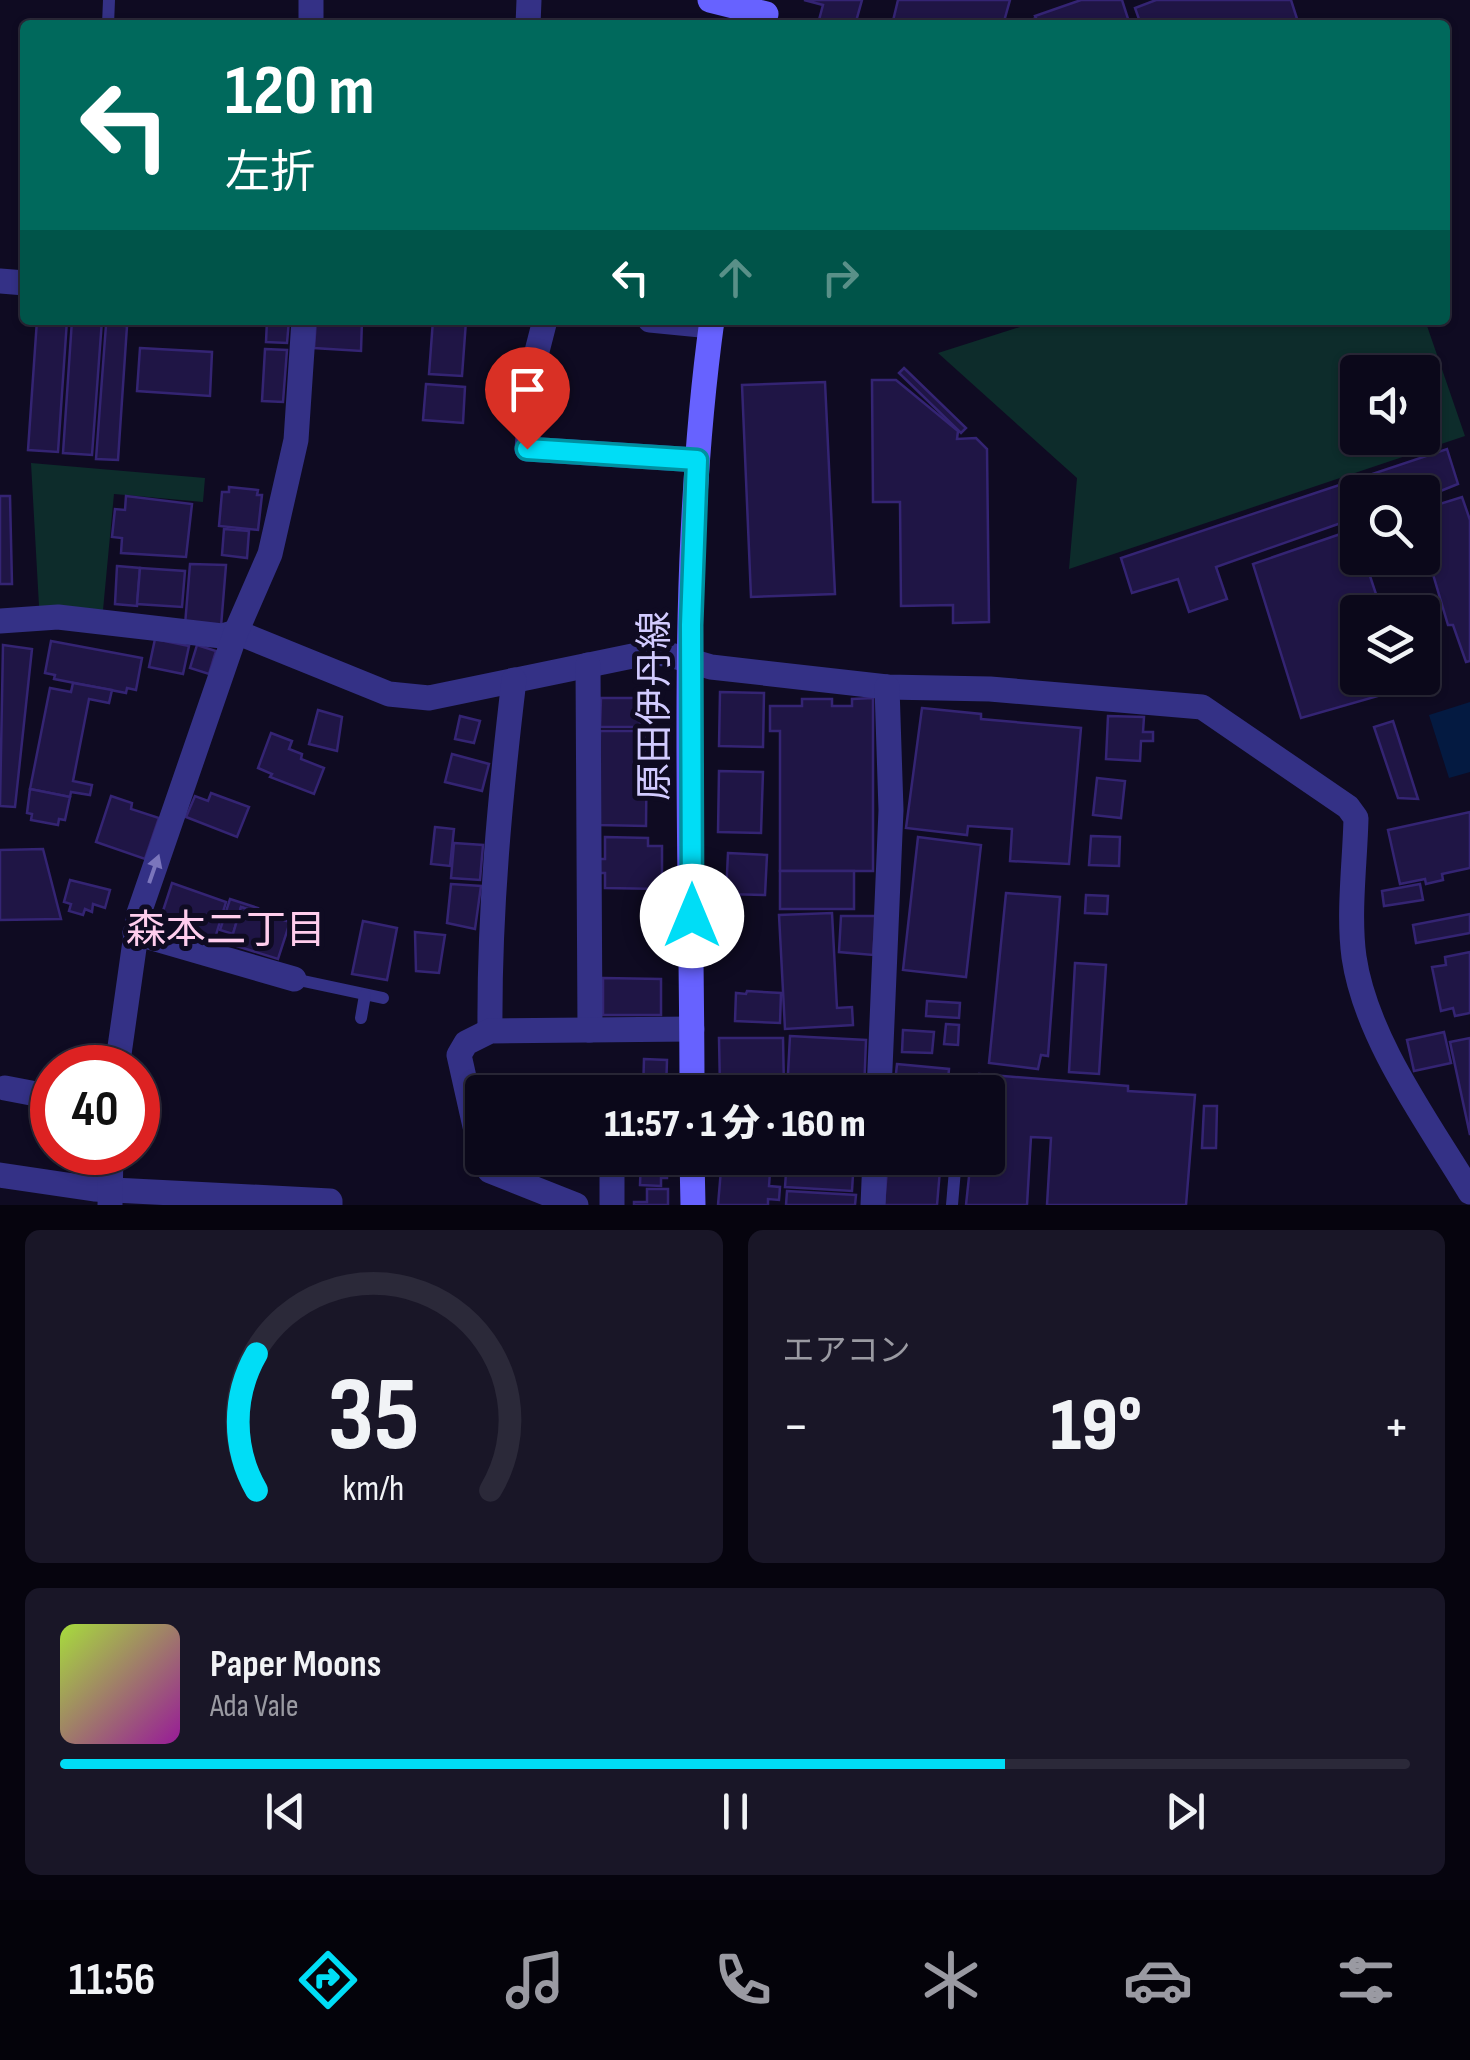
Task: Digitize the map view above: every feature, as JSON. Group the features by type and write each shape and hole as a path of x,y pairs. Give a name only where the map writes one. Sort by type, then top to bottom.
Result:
{"street":[{"path":"710,0 766,13"},
{"path":"120,1045 139,913 236,632 270,554 296,440 304,325"},
{"path":"545,325 534,363 527,449 697,460"},
{"name":"原田伊丹線","path":"692,1075 691,661 697,460 711,325"},
{"path":"0,621 58,617 222,636 236,632 389,694 429,698 647,653 711,667 887,686 990,689 1202,706 1348,807 1356,818 1354,956 1362,990 1385,1049 1470,1192"},
{"path":"588,665 590,1030"},
{"path":"490,1031 497,819 514,680"},
{"path":"880,1075 891,810 887,686"},
{"path":"135,933 294,980"},
{"path":"576,1205 490,1170 483,1162 459,1055 466,1043 490,1031 692,1029"},
{"path":"5,1088 30,1093"},
{"path":"0,1174 110,1197 330,1201 330,1205"},
{"path":"612,1175 612,1205"},
{"path":"692,1175 692,1205"},
{"path":"873,1205 874,1175"}],"lane":[{"path":"294,980 383,998"},
{"path":"361,1018 365,995"},
{"path":"952,1205 955,1175"}],"green space":[{"path":"1026,325 1427,325 1437,355 1340,355 1340,455 1408,455 1069,569 1077,478 938,353"},
{"path":"1440,364 1465,436 1440,444"},
{"path":"31,463 205,478 203,502 114,494 103,610 39,606"}],"water":[{"path":"1470,702 1470,772 1449,778 1429,715"}],"building":[{"path":"804,0 862,0 856,20 819,20 823,5"},
{"path":"898,0 1010,0 1004,20 893,20"},
{"path":"1081,0 1122,0 1128,20 1032,20"},
{"path":"1156,0 1291,0 1297,20 1139,20 1135,8"},
{"path":"37,325 67,325 58,452 28,450"},
{"path":"72,325 102,325 92,455 63,453"},
{"path":"106,325 127,326 118,460 96,459"},
{"path":"267,325 289,325 287,343 266,342"},
{"path":"316,325 362,325 361,351 314,348"},
{"path":"433,325 466,325 462,376 429,374"},
{"path":"140,348 212,352 210,396 137,391"},
{"path":"265,349 287,350 283,402 262,401"},
{"path":"904,368 966,428 961,433 899,373"},
{"path":"872,380 896,380 958,431 957,439 976,438 987,449 989,622 953,623 953,605 901,606 900,502 873,502"},
{"path":"825,382 835,594 751,597 742,385"},
{"path":"426,384 465,387 463,423 423,420"},
{"path":"1447,449 1458,484 1440,491 1440,475 1369,475 1440,455"},
{"path":"1340,485 1340,523 1216,567 1227,599 1189,612 1178,579 1132,593 1121,558"},
{"path":"229,487 258,490 257,495 262,495 258,530 219,526 222,492 229,492"},
{"path":"0,496 10,496 12,584 0,584"},
{"path":"126,496 192,504 186,557 121,553 122,538 112,537 115,509 125,510"},
{"path":"1462,497 1470,520 1470,661 1466,662 1453,625 1448,625 1433,575 1440,575 1440,504"},
{"path":"224,529 249,531 247,558 222,555"},
{"path":"1340,534 1340,575 1370,575 1376,595 1340,595 1340,695 1382,695 1301,718 1253,564"},
{"path":"190,564 226,565 221,627 185,625"},
{"path":"117,566 140,568 137,606 115,604"},
{"path":"140,568 185,571 182,607 137,604"},
{"path":"155,639 189,646 183,674 149,667"},
{"path":"51,641 142,658 136,690 127,688 126,693 54,679 55,675 45,673"},
{"path":"3,645 32,649 15,807 0,806"},
{"path":"197,645 216,651 209,674 190,668"},
{"path":"73,683 112,690 109,703 89,699 73,781 92,785 90,795 71,792 70,797 30,789 50,688 71,692"},
{"path":"720,692 764,693 763,747 719,746"},
{"path":"601,698 640,698 640,727 600,727"},
{"path":"873,698 873,871 780,871 780,731 770,731 770,706 802,706 802,699 832,699 832,706 852,706 852,699"},
{"path":"922,708 981,714 981,719 1081,728 1069,864 1010,861 1012,829 968,826 967,835 906,828"},
{"path":"318,710 342,717 337,751 309,744"},
{"path":"460,716 480,721 474,743 455,739"},
{"path":"1108,716 1144,717 1143,732 1153,732 1153,741 1141,741 1140,761 1106,759"},
{"path":"1393,721 1418,799 1398,798 1374,727"},
{"path":"600,731 647,731 646,826 598,825"},
{"path":"271,733 292,741 289,749 302,754 301,759 324,768 314,794 270,777 272,774 258,768"},
{"path":"452,754 489,764 482,791 445,782"},
{"path":"719,771 763,772 761,833 718,832"},
{"path":"1097,778 1125,781 1121,818 1093,815"},
{"path":"30,789 70,797 65,820 59,819 58,825 31,820 32,814 27,813"},
{"path":"211,793 249,807 237,837 186,817 195,796 208,801"},
{"path":"111,796 132,803 131,809 159,818 145,859 96,842"},
{"path":"1470,812 1470,868 1442,874 1443,880 1426,884 1425,879 1400,884 1388,830"},
{"path":"435,827 454,829 450,866 431,864"},
{"path":"1091,836 1120,837 1119,866 1089,865"},
{"path":"605,837 648,838 648,846 662,846 662,889 605,888 605,873 599,873 600,859 605,859"},
{"path":"918,837 981,845 966,977 903,970"},
{"path":"454,843 483,845 480,880 451,878"},
{"path":"43,849 61,919 0,920 0,850"},
{"path":"728,853 767,855 765,895 726,894"},
{"path":"780,871 854,871 854,909 780,909"},
{"path":"70,880 110,890 105,908 93,904 92,912 85,909 83,915 69,911 71,904 64,902"},
{"path":"172,883 226,902 215,938 161,917"},
{"path":"451,884 481,886 475,929 447,923"},
{"path":"1420,884 1423,900 1384,906 1382,891"},
{"path":"1006,893 1060,897 1048,1056 1041,1055 1038,1069 989,1063"},
{"path":"1086,895 1108,896 1107,914 1085,913"},
{"path":"230,899 258,908 257,912 241,907 233,934 220,930"},
{"path":"241,907 290,922 278,959 230,944"},
{"path":"832,913 837,1008 852,1007 853,1025 785,1029 779,915"},
{"path":"1470,914 1470,933 1416,943 1413,925"},
{"path":"841,916 876,916 873,955 839,952"},
{"path":"363,921 397,928 387,980 352,974"},
{"path":"415,932 445,935 439,973 416,971"},
{"path":"1470,952 1470,1013 1455,1016 1453,1008 1441,1011 1432,967 1446,965 1445,957"},
{"path":"1075,963 1106,965 1099,1074 1069,1072"},
{"path":"603,978 661,979 661,1015 603,1015"},
{"path":"736,993 781,993 780,1023 735,1021"},
{"path":"927,1001 960,1003 959,1018 926,1016"},
{"path":"946,1024 959,1025 958,1045 944,1044"},
{"path":"903,1030 934,1032 932,1053 902,1052"},
{"path":"1444,1032 1451,1063 1414,1071 1407,1040"},
{"path":"790,1036 866,1040 865,1075 788,1075"},
{"path":"719,1038 783,1038 784,1075 720,1075"},
{"path":"1470,1038 1470,1135 1450,1042"},
{"path":"644,1059 667,1060 667,1075 644,1075"},
{"path":"897,1064 949,1069 948,1075 896,1075"},
{"path":"1005,1076 1195,1095 1186,1205 1047,1205 1051,1138 1031,1137 1027,1205 966,1205 969,1175 1005,1175"},
{"path":"1204,1106 1217,1106 1216,1148 1202,1148"},
{"path":"640,1175 667,1175 661,1178 661,1186 640,1185"},
{"path":"721,1175 770,1175 769,1186 780,1187 779,1200 768,1199 768,1205 718,1205"},
{"path":"786,1175 853,1175 852,1191 785,1187"},
{"path":"887,1175 940,1175 937,1205 884,1205"},
{"path":"647,1189 668,1189 668,1205 634,1205 647,1202"},
{"path":"787,1191 856,1195 855,1205 786,1205"}],"district":[{"name":"森本二丁目","path":"226,929"}],"route":[{"path":"527,449 697,460 691,625 692,916"}]}
